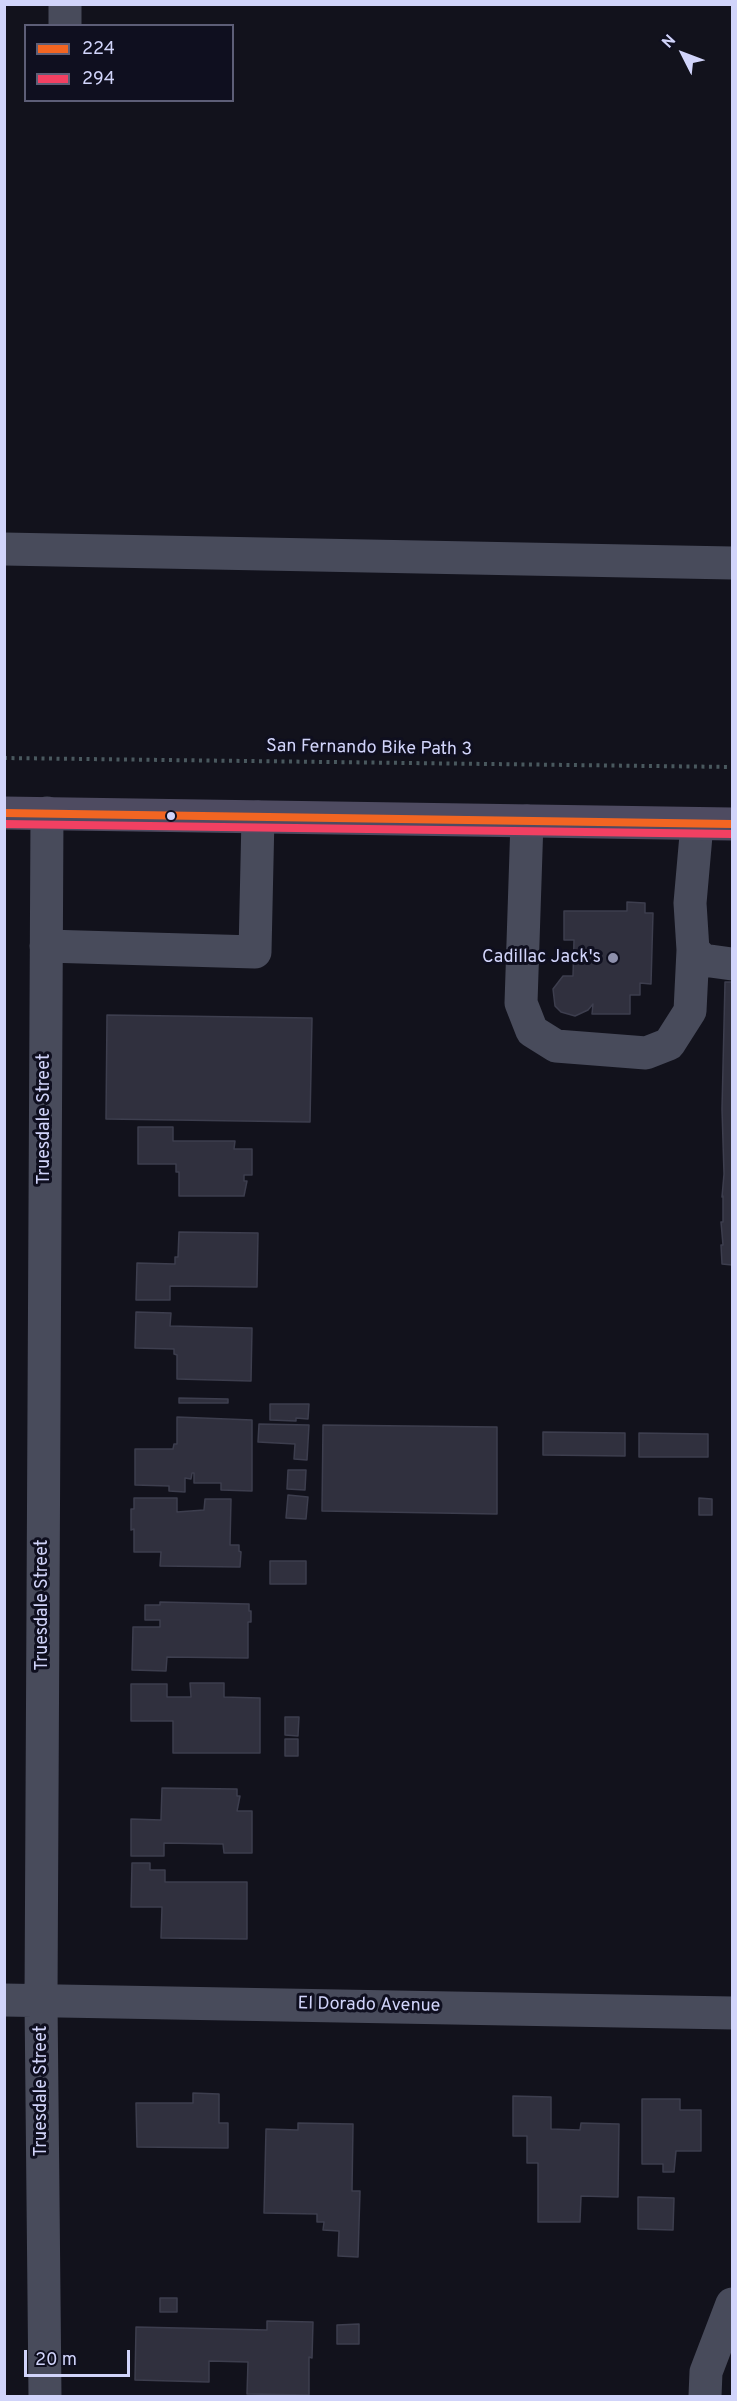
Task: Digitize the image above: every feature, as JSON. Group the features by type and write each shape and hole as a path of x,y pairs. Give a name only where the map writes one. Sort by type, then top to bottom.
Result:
{"main road":[{"path":"4,813 732,824"}],"street":[{"path":"65,4 65,24"},
{"path":"4,549 732,563"},
{"name":"Truesdale Street","path":"45,2397 41,2000 47,813"},
{"path":"46,946 255,952 258,817"},
{"path":"527,821 520,1003 532,1031 556,1046 645,1053 669,1044 690,1011 693,950 690,903 697,824"},
{"path":"693,950 703,960 732,964"},
{"name":"El Dorado Avenue","path":"4,2000 732,2013"},
{"path":"705,2397 705,2372 732,2304"}],"path":[{"name":"San Fernando Bike Path 3","path":"4,758 732,767"}],"building":[{"name":"Cadillac Jack's","path":"627,902 645,903 645,913 653,913 651,984 640,983 640,995 630,995 630,1014 592,1014 593,1004 588,1010 575,1016 561,1012 555,1006 553,989 563,976 573,976 574,940 564,940 564,911 627,911"},
{"path":"725,982 732,982 732,1265 722,1264 721,1245 723,1245 721,1222 723,1222 724,1174 722,1109"},
{"path":"107,1015 312,1018 310,1122 106,1119"},
{"path":"138,1127 173,1127 173,1141 235,1141 234,1149 252,1149 252,1175 244,1175 244,1181 247,1181 244,1196 179,1196 179,1172 176,1172 176,1164 138,1164"},
{"path":"179,1232 258,1233 257,1287 170,1286 170,1300 136,1300 137,1263 175,1264 175,1257 178,1257"},
{"path":"136,1312 171,1313 170,1326 252,1328 251,1381 177,1379 177,1355 174,1354 174,1349 135,1348"},
{"path":"179,1398 228,1399 228,1403 179,1403"},
{"path":"270,1404 309,1404 308,1419 270,1420"},
{"path":"177,1417 252,1420 252,1491 221,1490 221,1483 194,1483 194,1473 191,1479 185,1478 185,1492 169,1491 169,1486 135,1485 135,1449 173,1449 174,1444 177,1444"},
{"path":"259,1424 309,1425 307,1460 294,1459 295,1444 258,1442"},
{"path":"323,1425 497,1427 497,1514 322,1511"},
{"path":"543,1432 625,1433 625,1456 543,1455"},
{"path":"639,1433 708,1434 708,1457 639,1457"},
{"path":"288,1470 306,1470 305,1490 287,1489"},
{"path":"288,1495 308,1497 306,1519 286,1518"},
{"path":"134,1498 177,1498 177,1512 204,1510 205,1499 231,1499 230,1545 239,1545 240,1567 160,1566 161,1552 134,1552 131,1509 134,1509"},
{"path":"699,1498 712,1499 712,1515 699,1515"},
{"path":"270,1561 306,1561 306,1584 270,1584"},
{"path":"160,1602 249,1604 251,1622 248,1622 248,1658 167,1657 166,1671 132,1670 133,1627 160,1627 160,1620 145,1620 145,1605 160,1605"},
{"path":"190,1683 224,1683 224,1697 260,1698 260,1753 173,1753 173,1721 131,1721 131,1684 167,1684 167,1697 191,1697"},
{"path":"285,1717 299,1717 298,1736 285,1735"},
{"path":"285,1739 298,1739 298,1756 285,1756"},
{"path":"162,1788 237,1789 237,1796 240,1796 237,1811 252,1811 252,1853 224,1853 223,1844 164,1843 164,1856 131,1856 131,1819 161,1820"},
{"path":"132,1863 150,1863 150,1870 165,1870 165,1882 247,1882 247,1939 161,1938 162,1907 131,1907"},
{"path":"193,2093 219,2094 219,2123 228,2123 228,2148 137,2147 136,2103 193,2103"},
{"path":"513,2096 551,2097 551,2129 580,2130 581,2123 619,2124 618,2197 581,2196 580,2222 538,2222 538,2163 527,2163 527,2136 513,2136"},
{"path":"642,2099 680,2099 680,2110 701,2110 701,2151 676,2151 674,2172 663,2172 663,2164 642,2164"},
{"path":"298,2123 353,2124 352,2191 360,2191 358,2257 338,2256 339,2231 323,2230 324,2222 317,2222 317,2214 264,2213 266,2129 298,2130"},
{"path":"638,2197 674,2198 673,2230 638,2229"},
{"path":"160,2298 177,2298 177,2312 160,2312"},
{"path":"267,2321 313,2322 312,2358 309,2357 309,2395 247,2394 248,2362 209,2361 209,2382 135,2380 136,2327 267,2330"},
{"path":"359,2324 359,2344 337,2344 337,2325"}],"transit line":[{"name":"224","path":"4,813 732,824"},
{"name":"294","path":"4,824 732,834"}],"place":[{"name":"Cadillac Jack's","path":"613,958"}]}
